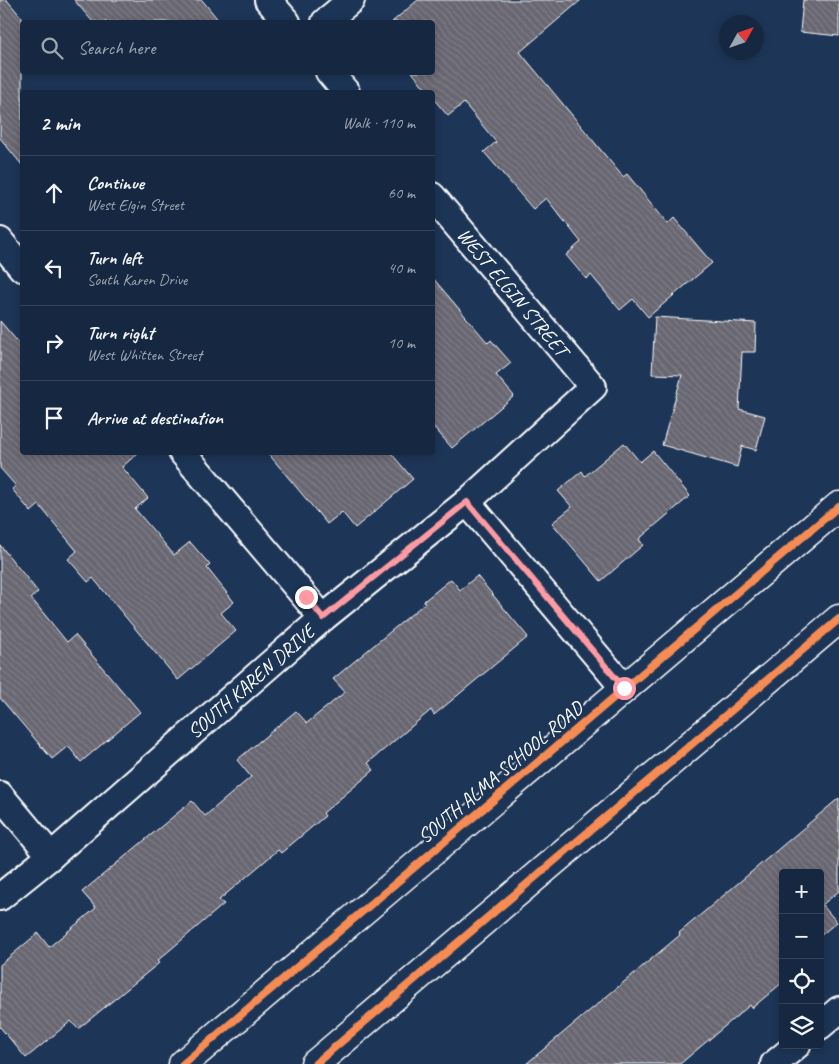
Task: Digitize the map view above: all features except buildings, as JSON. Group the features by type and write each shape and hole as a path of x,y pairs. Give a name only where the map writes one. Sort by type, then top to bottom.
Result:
{"main road":[{"name":"SOUTH ALMA SCHOOL ROAD","path":"183,1064 839,506"},
{"path":"315,1064 839,619"}],"street":[{"path":"268,0 285,20"},
{"path":"328,20 351,0"},
{"path":"332,75 344,90"},
{"name":"WEST ELGIN STREET","path":"435,200 593,387"},
{"path":"0,242 20,266"},
{"name":"SOUTH KAREN DRIVE","path":"0,897 51,856 323,618 467,502 593,387"},
{"path":"185,455 323,618"},
{"path":"467,502 624,688"},
{"path":"0,795 51,856"},
{"path":"824,1023 839,1010"}],"cycle path":[{"path":"183,1064 839,506"},
{"path":"315,1064 839,619"}],"route":[{"path":"306,597 323,618 467,502 624,688"}]}
